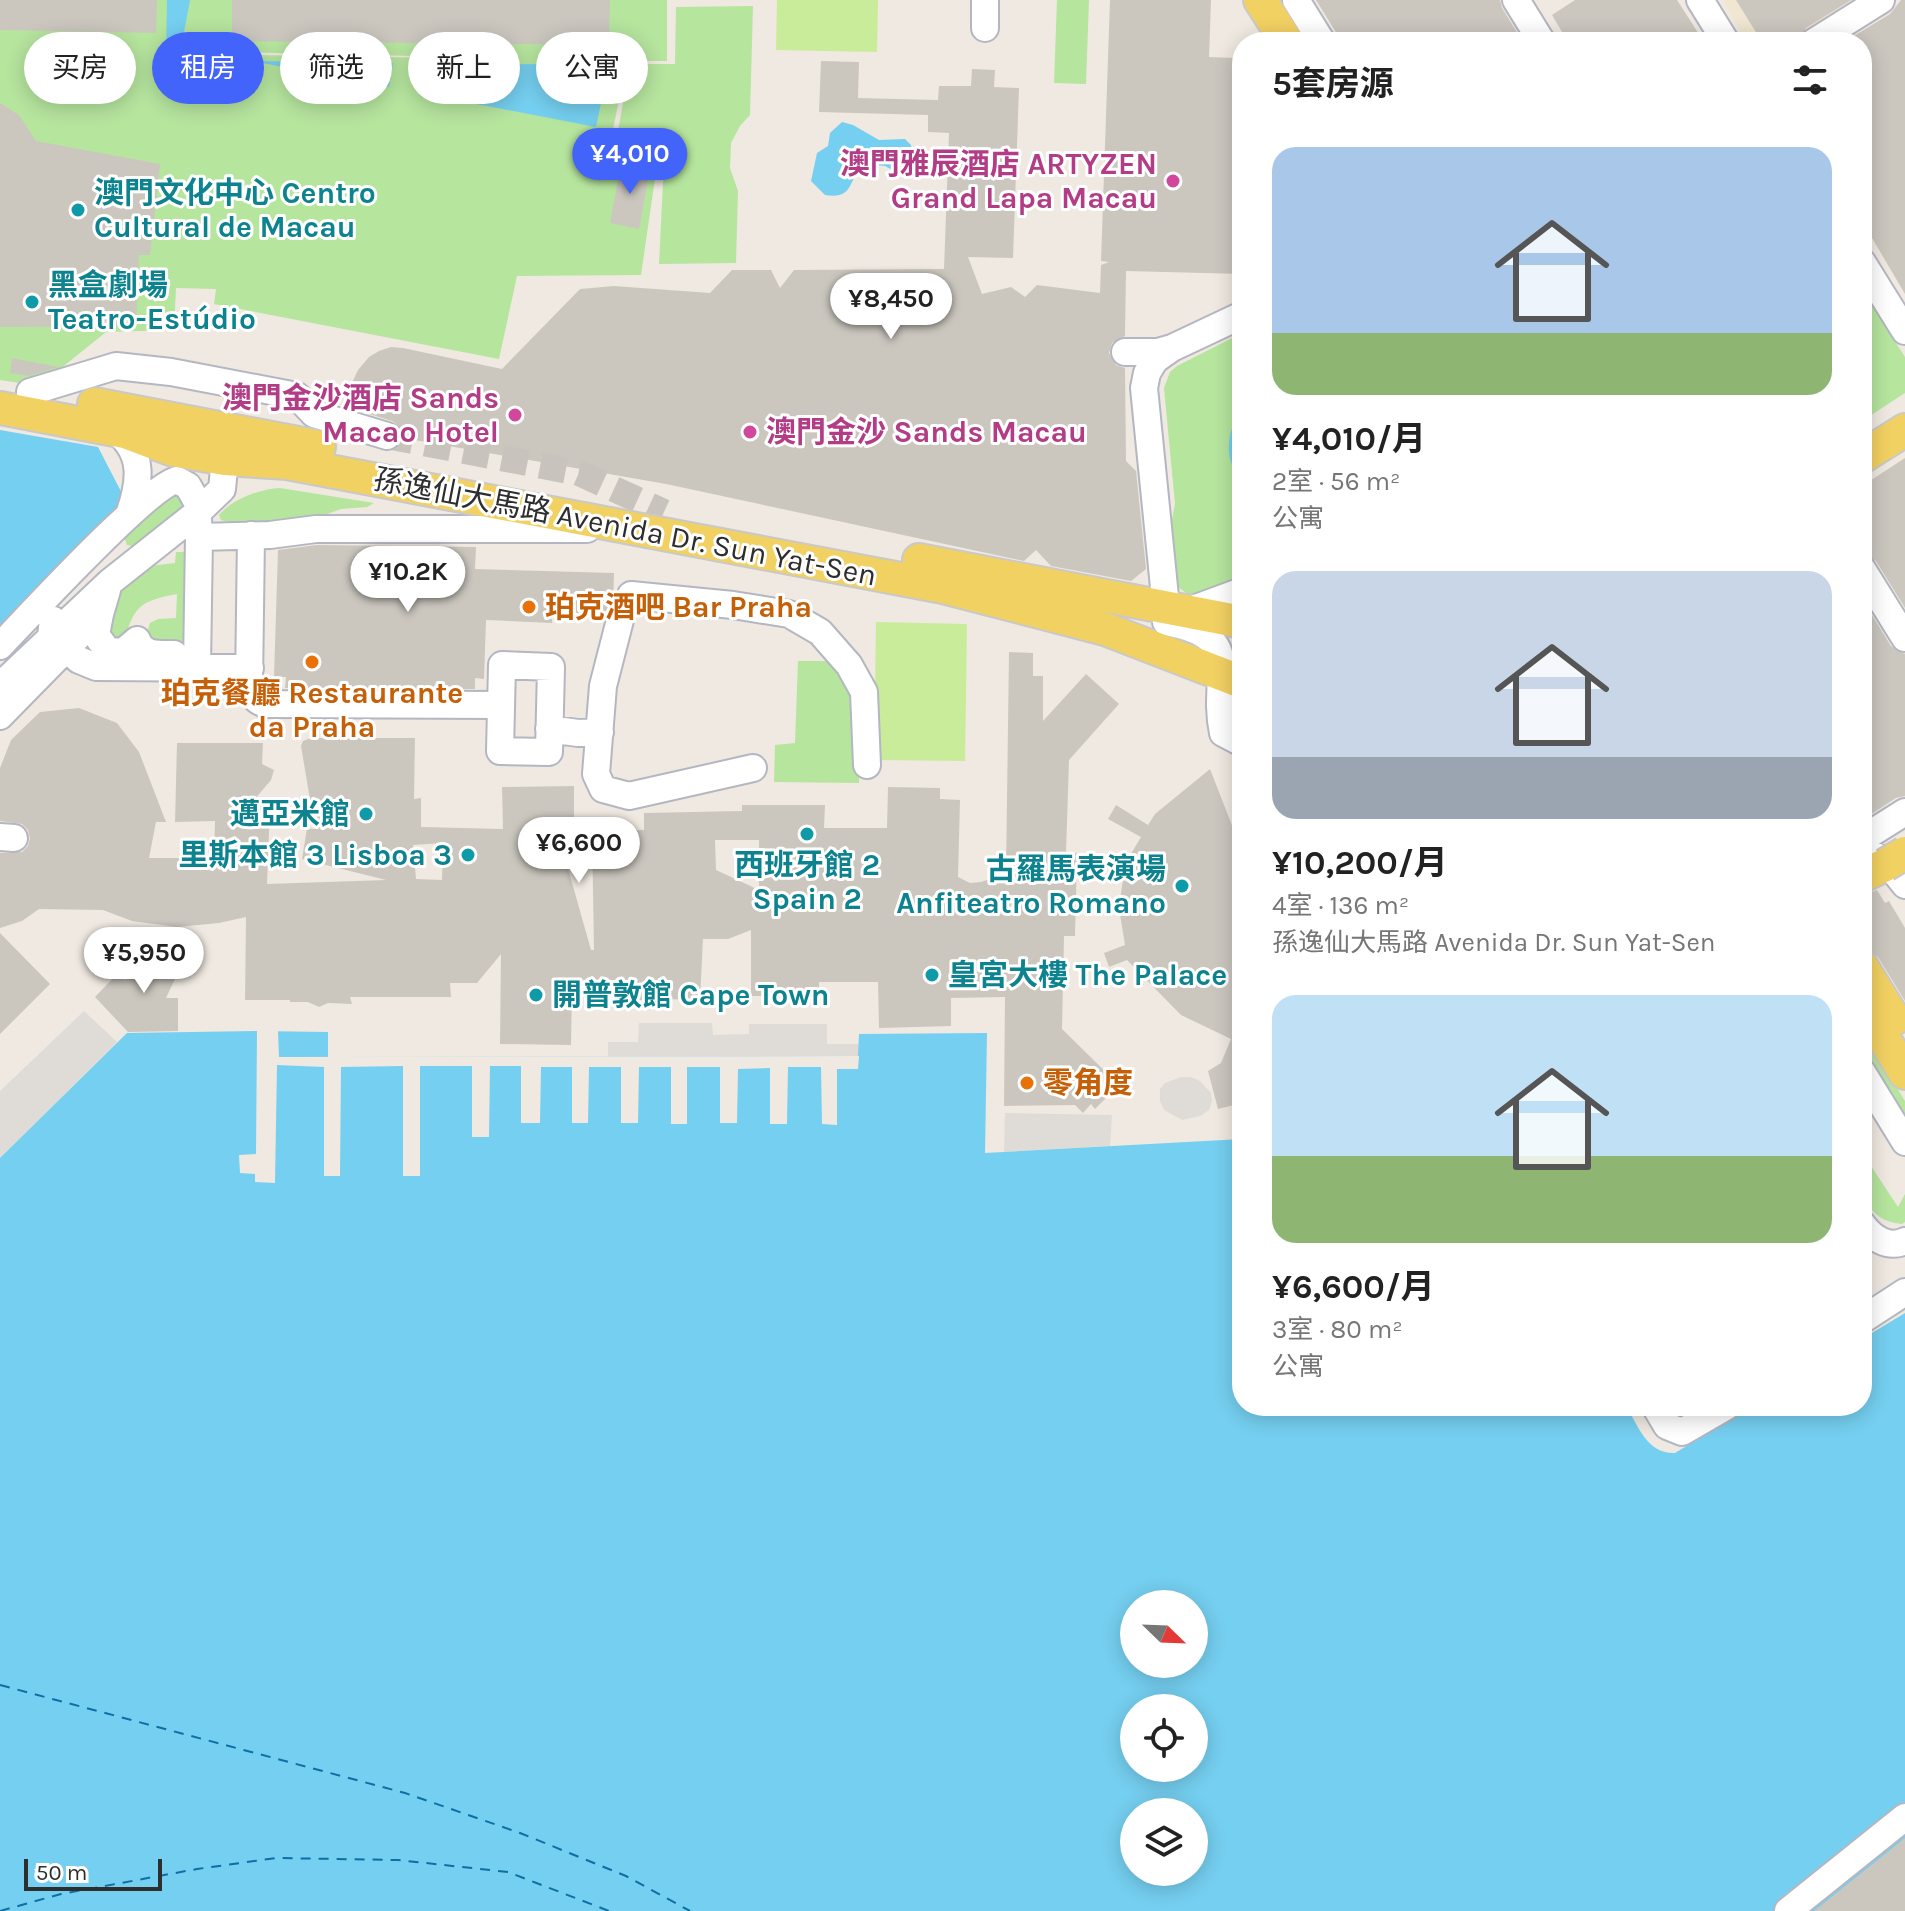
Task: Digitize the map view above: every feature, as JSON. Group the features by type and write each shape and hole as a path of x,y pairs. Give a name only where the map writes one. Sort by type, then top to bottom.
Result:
{"main road":[{"path":"1239,0 1258,32"},
{"path":"1260,0 1281,32"},
{"name":"孫逸仙大馬路 Avenida Dr. Sun Yat-Sen","path":"15,389 114,419"},
{"name":"孫逸仙大馬路 Avenida Dr. Sun Yat-Sen","path":"0,408 114,419 1232,620"},
{"path":"114,419 212,440 221,448 225,459"},
{"path":"1872,451 1905,430"},
{"name":"孫逸仙大馬路 Avenida Dr. Sun Yat-Sen","path":"225,459 287,463 943,587 1105,629 1232,677"},
{"path":"1186,611 1232,609"},
{"path":"1872,875 1903,871"},
{"path":"1872,983 1905,1036"},
{"path":"1872,1019 1905,1073"}],"street":[{"path":"985,0 985,28"},
{"path":"1296,0 1316,32"},
{"path":"1516,0 1536,32"},
{"path":"1700,0 1720,32"},
{"path":"1829,32 1875,1"},
{"path":"1872,278 1905,331"},
{"path":"1125,352 1158,352 1172,348 1232,320"},
{"path":"1172,348 1155,360 1147,373 1144,388 1186,611 1232,595"},
{"path":"15,389 116,366 171,372 297,396 314,414 387,436"},
{"path":"114,419 132,448 138,466 138,489 115,536 121,550 130,555 144,556"},
{"path":"1872,438 1905,430"},
{"path":"1872,464 1905,430"},
{"path":"0,716 110,582 144,556 198,525 222,489 225,459"},
{"path":"0,646 123,521 165,485 177,480 193,492 198,525 197,660"},
{"path":"198,525 251,535 316,529 641,530"},
{"path":"251,535 250,692 259,702 501,705"},
{"path":"110,582 96,635 108,651 123,652 137,640 141,649 153,653 250,668"},
{"path":"58,643 59,585"},
{"path":"1872,585 1905,638"},
{"path":"631,595 789,614 820,632 849,665 864,692 867,765"},
{"path":"1134,601 1150,617 1193,627 1208,635 1232,673"},
{"path":"0,686 100,614"},
{"path":"620,620 603,686 596,774 603,789 629,796 753,768"},
{"path":"58,643 79,660 96,667 197,660"},
{"path":"502,665 551,667 549,729 549,752 500,751 502,665"},
{"path":"1232,682 1218,699 1223,733 1232,738"},
{"path":"549,729 600,732"},
{"path":"1872,833 1905,812"},
{"path":"1903,871 1893,862 1893,849 1905,831"},
{"path":"1872,854 1903,871"},
{"path":"1872,1088 1905,1142"},
{"path":"1872,1236 1890,1244 1905,1241"},
{"path":"1872,1313 1905,1292"},
{"path":"1661,1416 1667,1426 1682,1432 1710,1416"},
{"path":"1788,1911 1905,1817"}],"shaded area":[{"path":"1723,0 1857,0 1805,32 1741,32"},
{"path":"84,1011 117,1042 0,1158 0,1091"},
{"path":"639,1023 712,1023 713,1035 749,1034 749,1024 827,1024 827,1044 859,1044 859,1056 608,1057 608,1042 638,1042"},
{"path":"1181,1077 1200,1081 1211,1093 1209,1110 1200,1116 1182,1120 1164,1110 1160,1089 1165,1083"},
{"path":"1005,1113 1112,1115 1110,1146 1004,1152"}],"green space":[{"path":"0,0 667,0 667,61 648,61 648,32 536,32 536,104 618,104 612,134 660,144 641,275 517,276 499,359 214,304 216,289 176,288 174,330 106,332 39,386 0,380"},
{"path":"777,0 878,0 877,52 776,50"},
{"path":"1057,0 1089,0 1086,84 1054,83"},
{"path":"753,6 750,115 731,143 730,168 738,191 736,263 659,264 665,142 618,131 623,104 648,104 648,64 675,64 676,7"},
{"path":"1872,306 1905,357 1905,393 1872,414"},
{"path":"1232,338 1232,587 1191,597 1177,586 1169,535 1175,504 1164,388 1170,372"},
{"path":"171,487 189,506 136,547 127,545 124,537"},
{"path":"280,488 374,503 319,517 230,523 221,520 219,515 239,500 264,490"},
{"path":"176,552 187,552 187,634 181,644 173,648 151,647 147,632 150,623 158,619 176,618 177,594 155,599 140,607 131,620 124,642 107,638 117,591 150,566 175,563"},
{"path":"876,622 967,624 965,761 874,760"},
{"path":"798,661 830,661 858,694 859,783 774,782 775,745 795,743"},
{"path":"1872,1052 1876,1053 1905,1101 1905,1118 1872,1064"},
{"path":"1872,1167 1898,1207 1905,1194 1905,1222 1888,1221 1872,1209"}],"water":[{"path":"167,0 190,0 184,32 166,32"},
{"path":"264,61 280,61 280,66 264,63"},
{"path":"520,64 536,64 536,104 601,104 596,127 476,104 520,104"},
{"path":"842,122 879,140 905,139 911,145 912,162 900,174 885,166 869,164 856,174 843,194 825,195 811,181 817,153 828,146 830,133"},
{"path":"1232,429 1232,465 1229,454"},
{"path":"0,430 98,447 127,503 0,631"},
{"path":"328,1032 328,1057 858,1056 859,1034 987,1033 985,1153 1232,1140 1232,1416 1632,1416 1651,1444 1665,1452 1675,1453 1736,1416 1872,1416 1872,1333 1905,1313 1905,1911 0,1911 0,1158 127,1033"}],"pier":[{"path":"257,1031 278,1031 279,1057 859,1056 858,1069 837,1069 837,1125 822,1124 821,1067 788,1067 787,1124 770,1124 770,1068 738,1069 737,1123 720,1123 720,1067 687,1067 687,1124 671,1124 671,1067 639,1067 638,1123 621,1123 621,1067 589,1067 588,1123 572,1123 572,1067 541,1067 540,1123 521,1123 521,1066 490,1066 489,1137 472,1137 472,1066 420,1066 420,1176 403,1176 403,1066 341,1067 340,1176 324,1176 324,1067 277,1065 275,1183 255,1182 255,1174 240,1173 239,1155 256,1154"}],"building":[{"path":"0,0 157,0 156,32 152,33 0,30"},
{"path":"232,0 610,0 609,32 536,32 536,44 520,44 520,32 408,32 408,43 392,43 392,32 280,32 280,42 264,41 264,32 232,32"},
{"name":"澳門金沙 Sands Macau","path":"1110,0 1211,0 1209,57 1232,58 1232,274 1126,271 1125,336 1112,343 1109,353 1116,365 1125,368 1126,461 1136,471 1146,569 1131,581 1051,566 1036,550 1024,561 666,484 403,438 399,426 392,421 350,408 350,387 358,370 379,351 391,347 403,348 502,369 580,289 614,286 710,293 732,270 771,270 780,288 794,270 944,269 949,133 928,132 928,115 819,112 821,61 859,62 858,98 938,100 939,86 971,86 972,69 995,70 994,87 1019,88 1013,258 968,257 982,294 1011,287 1025,297 1037,285 1100,293 1101,265 1109,262 1101,261"},
{"path":"1316,0 1500,0 1517,32 1336,32"},
{"path":"1575,0 1677,0 1698,32 1562,32 1552,15"},
{"path":"1736,0 1851,0 1804,32 1756,32"},
{"path":"1901,0 1905,0 1905,294 1872,238 1872,32 1860,32 1890,14"},
{"name":"澳門文化中心 Centro Cultural de Macau","path":"0,103 19,115 36,141 160,164 150,255 139,255 136,326 0,327"},
{"path":"621,164 650,169 639,229 610,223"},
{"path":"12,358 59,367 28,376 10,373"},
{"path":"1905,458 1905,608 1872,559 1872,479"},
{"path":"317,545 476,547 475,569 614,573 613,606 606,614 552,612 552,623 486,620 484,679 475,678 475,689 285,688 286,677 274,677 278,550"},
{"path":"1872,615 1891,646 1905,654 1905,796 1896,798 1872,814"},
{"path":"1009,652 1033,653 1033,676 1043,676 1043,721 1086,674 1119,704 1069,760 1066,853 1077,853 1075,936 1064,936 1062,1029 1119,1085 1095,1109 1091,1104 1083,1113 1075,1105 1004,1106 1005,997 951,998 951,1026 879,1028 878,982 819,982 819,996 751,996 751,930 728,939 703,939 700,999 630,1000 630,985 572,986 571,1045 500,1044 501,954 477,983 450,983 451,997 350,997 352,1004 328,1003 319,1007 290,1000 245,1000 246,917 177,927 132,921 103,910 39,909 22,921 0,928 0,853 22,852 30,838 22,824 0,821 0,768 11,740 40,712 79,708 117,723 139,752 166,822 156,822 149,858 214,858 215,821 175,822 177,743 263,743 262,764 274,770 271,780 249,806 270,806 267,884 386,880 302,859 307,828 315,829 301,746 303,741 311,738 415,738 414,799 421,798 421,827 503,829 502,787 574,786 574,840 560,840 591,950 594,950 592,831 644,830 644,813 742,811 742,805 825,805 824,828 887,828 888,787 940,788 940,799 960,800 958,877 970,883 1006,873","holes":["715,840 759,840 759,890 716,870","443,843 442,880 416,879 413,845"]},
{"name":"古羅馬表演場 Anfiteatro Romano","path":"1210,769 1232,825 1232,1106 1218,1109 1208,1071 1221,1063 1231,1039 1181,1015 1127,960 1109,967 1104,953 1125,945 1119,908 1125,864 1141,837 1108,819 1116,805 1148,825 1155,814"},
{"path":"1877,890 1885,903 1889,901 1905,928 1905,1001 1878,957 1872,953 1872,892"},
{"path":"0,933 50,984 0,1034"},
{"path":"157,948 166,953 175,965 175,979 166,998 178,998 178,1031 128,1032 95,997 118,973 125,980 138,954"},
{"path":"1905,1838 1905,1911 1814,1911"}],"ferry route":[{"path":"0,1685 405,1793 520,1833 626,1876 690,1911"},
{"path":"0,1911 61,1894 276,1858 398,1860 508,1872 609,1911"}],"tunnel":[{"path":"387,436 579,473 664,512"}],"place":[{"name":"澳門雅辰酒店 ARTYZEN Grand Lapa Macau","path":"1173,181"},
{"name":"澳門文化中心 Centro Cultural de Macau","path":"78,210"},
{"name":"黑盒劇場 Teatro-Estúdio","path":"32,302"},
{"name":"澳門金沙酒店 Sands Macao Hotel","path":"515,415"},
{"name":"澳門金沙 Sands Macau","path":"750,432"},
{"name":"珀克酒吧 Bar Praha","path":"529,607"},
{"name":"珀克餐廳 Restaurante da Praha","path":"312,662"},
{"name":"邁亞米館","path":"366,814"},
{"name":"西班牙館 2 Spain 2","path":"807,834"},
{"name":"里斯本館 3 Lisboa 3","path":"468,855"},
{"name":"古羅馬表演場 Anfiteatro Romano","path":"1182,886"},
{"name":"皇宮大樓 The Palace","path":"932,975"},
{"name":"開普敦館 Cape Town","path":"536,995"},
{"name":"零角度","path":"1027,1083"}]}
